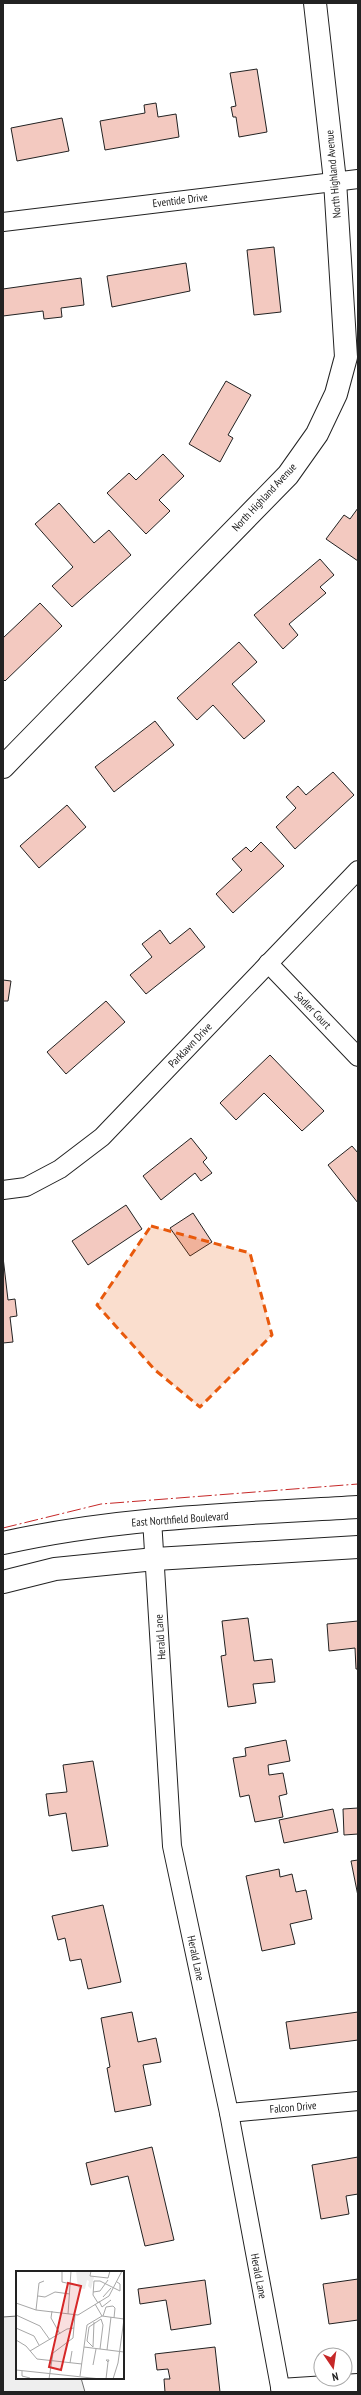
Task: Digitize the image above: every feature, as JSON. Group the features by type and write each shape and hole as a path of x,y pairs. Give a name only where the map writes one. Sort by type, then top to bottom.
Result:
{"street":[{"name":"North Highland Avenue","path":"3,768 288,474 317,434 336,394 346,357 335,181 315,3"},
{"name":"Eventide Drive","path":"3,222 358,179"},
{"name":"Parklawn Drive","path":"3,1190 26,1187 60,1169 102,1137 358,870"},
{"name":"Sadler Court","path":"268,963 358,1056"},
{"name":"East Northfield Boulevard","path":"3,1543 53,1532 152,1520 358,1507"},
{"name":"Herald Lane","path":"152,1520 172,1846 229,2113 280,2390"},
{"path":"3,1582 55,1569 155,1559 358,1547"},
{"name":"Falcon Drive","path":"229,2113 358,2101"},
{"path":"280,2390 358,2383"}],"highlighted area":[{"path":"151,1226 250,1253 272,1335 200,1407 155,1370 97,1305"}],"shaded area":[{"path":"16,2316 16,2379 81,2379 85,2392 3,2392 3,2317"}],"building":[{"path":"257,69 267,132 239,137 236,117 233,117 231,107 236,106 230,73"},
{"path":"156,103 158,117 176,114 179,137 105,150 100,121 145,113 144,105"},
{"path":"62,118 69,151 17,161 11,128"},
{"path":"274,247 281,312 254,315 247,250"},
{"path":"186,263 190,291 112,307 107,276"},
{"path":"81,278 84,305 61,308 62,317 44,319 43,311 3,316 3,289"},
{"path":"226,381 251,395 228,435 233,438 220,462 189,444"},
{"path":"163,454 184,476 159,500 170,511 146,534 107,493 129,473 136,480"},
{"path":"59,503 94,543 109,530 131,555 72,607 52,586 73,567 35,524"},
{"path":"358,508 358,561 326,539 344,515 350,519"},
{"path":"320,559 334,575 320,587 326,593 289,624 298,635 283,649 254,615"},
{"path":"40,603 62,626 5,681 3,679 3,638"},
{"path":"239,642 257,662 232,684 265,721 244,739 213,705 197,720 177,698"},
{"path":"155,721 174,745 114,792 95,767"},
{"path":"333,772 354,795 295,849 276,827 296,808 286,797 298,786 306,795"},
{"path":"67,805 86,827 39,868 20,846"},
{"path":"261,842 284,866 233,913 216,894 242,870 232,859 246,847 251,852"},
{"path":"190,928 205,947 146,994 130,975 152,957 142,944 160,930 170,944"},
{"path":"3,980 11,981 8,1001 3,1001"},
{"path":"106,1001 125,1022 66,1074 47,1052"},
{"path":"270,1055 324,1111 302,1131 264,1093 236,1120 220,1103"},
{"path":"191,1138 207,1158 203,1162 212,1173 201,1181 195,1173 161,1200 143,1176"},
{"path":"352,1146 358,1153 358,1203 328,1165"},
{"path":"126,1205 142,1229 88,1265 72,1241"},
{"path":"193,1213 212,1242 190,1256 170,1228"},
{"path":"3,1257 8,1300 15,1299 17,1316 10,1317 13,1342 3,1343"},
{"path":"248,1618 254,1661 272,1659 275,1682 253,1684 256,1703 228,1707 221,1656 226,1655 222,1621"},
{"path":"358,1621 358,1669 356,1669 355,1648 329,1651 327,1624"},
{"path":"286,1740 290,1761 268,1765 269,1775 283,1773 287,1794 279,1796 283,1817 255,1822 249,1795 240,1797 233,1758 246,1756 245,1748"},
{"path":"93,1761 108,1846 72,1851 66,1813 49,1816 46,1794 67,1792 63,1765"},
{"path":"358,1808 358,1834 344,1835 343,1809"},
{"path":"333,1809 338,1832 284,1843 279,1820"},
{"path":"358,1860 358,1896 351,1861"},
{"path":"279,1869 280,1877 292,1874 296,1892 306,1890 312,1919 290,1924 295,1944 262,1951 246,1876"},
{"path":"103,1905 121,1982 88,1989 81,1959 70,1961 65,1938 58,1940 52,1916"},
{"path":"132,2012 138,2042 156,2038 161,2062 143,2065 151,2105 115,2112 107,2068 110,2067 101,2018"},
{"path":"358,2012 358,2040 290,2049 286,2022"},
{"path":"152,2147 174,2240 145,2246 128,2176 91,2185 86,2163"},
{"path":"358,2157 358,2194 346,2196 349,2214 321,2219 312,2165"},
{"path":"358,2279 358,2320 329,2324 323,2284"},
{"path":"205,2280 211,2324 171,2330 166,2300 140,2304 138,2289"},
{"path":"215,2347 220,2392 165,2392 164,2379 170,2379 168,2369 157,2370 155,2354"}],"power":[{"path":"3,1528 101,1504 358,1484"}]}
